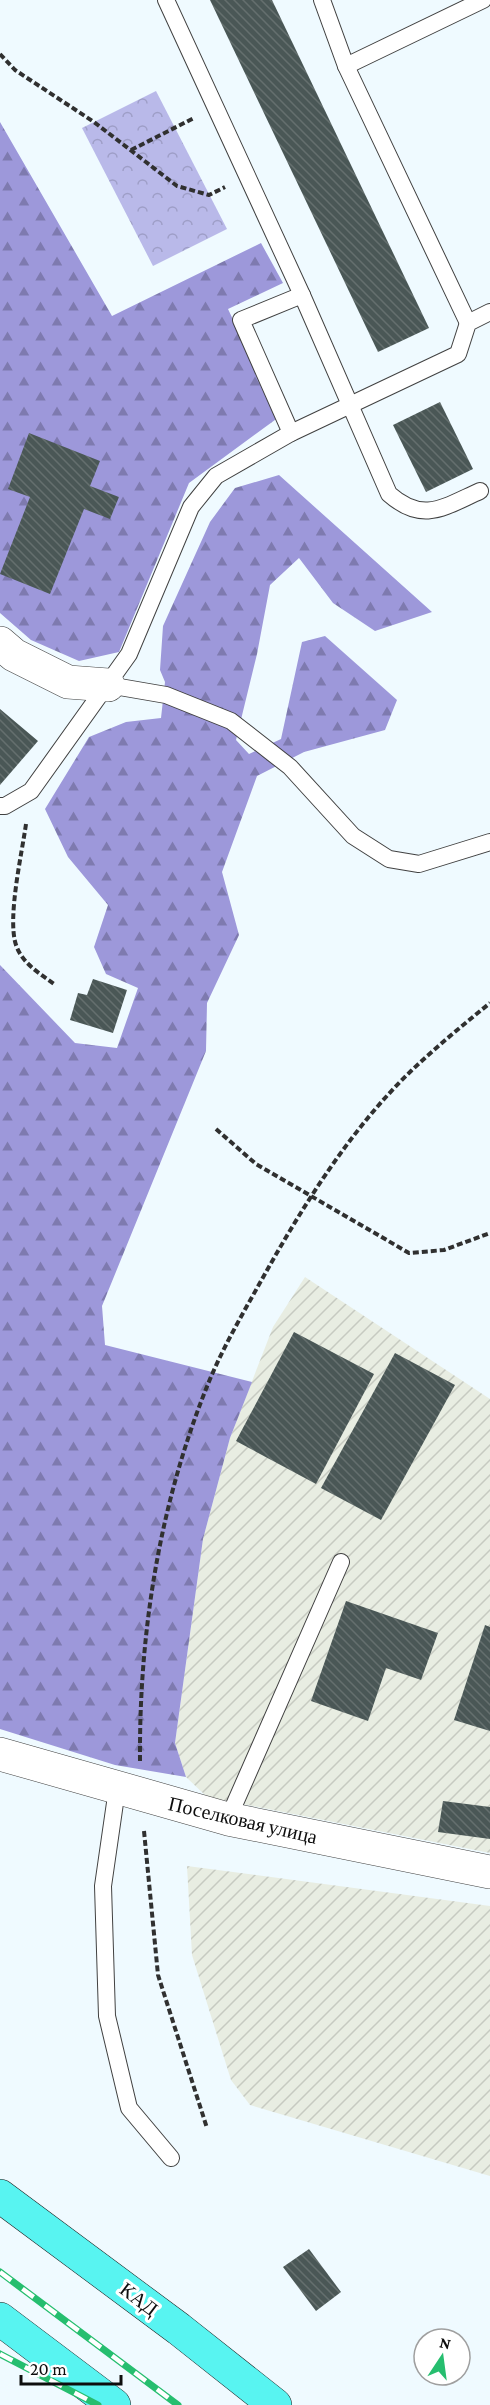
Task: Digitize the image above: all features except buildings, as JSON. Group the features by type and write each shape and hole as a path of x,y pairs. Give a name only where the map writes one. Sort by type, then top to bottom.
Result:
{"highway":[{"name":"КАД","path":"0,2196 179,2329 275,2405"},
{"path":"0,2319 114,2405"}],"street":[{"path":"0,643 14,655 68,682 108,685"},
{"name":"Поселковая улица","path":"0,1754 228,1819 490,1872"}],"lane":[{"path":"166,0 302,295 389,494 403,507 421,511 440,508 480,491"},
{"path":"0,806 5,806 31,791 129,654 191,507 216,476 291,433 458,354 468,323 346,66 321,0"},
{"path":"346,66 483,0"},
{"path":"291,433 242,320 302,295"},
{"path":"468,323 490,312"},
{"path":"108,685 166,695 231,722 290,767 352,836 389,859 419,864 490,842"},
{"path":"228,1819 341,1562"},
{"path":"129,1792 103,1886 107,2016 129,2108 171,2158"}],"path":[{"path":"0,54 15,70 131,150 177,186 209,195"},
{"path":"131,150 215,107"},
{"path":"31,791 15,908 16,944 28,965 54,984"},
{"path":"207,2128 158,1975 129,1792 140,1732 144,1655 152,1587 167,1510 183,1452 207,1387 234,1329 312,1196 368,1118 410,1072 490,1003"},
{"path":"216,1129 255,1164 409,1253 444,1250 490,1233"}],"shaded area":[{"path":"305,1277 490,1399 490,1853 207,1797 186,1777 175,1743 203,1539 230,1438 273,1327"},
{"path":"187,1866 490,1906 490,2176 250,2105 231,2080 192,1955"}],"green space":[{"path":"156,91 227,229 153,266 82,128"},
{"path":"0,122 112,316 261,243 283,283 228,309 279,417 189,483 119,652 79,661 31,640 0,613"},
{"path":"279,475 432,612 375,631 333,603 299,558 270,585 257,654 236,740 249,754 281,739 302,642 325,636 397,700 385,730 304,752 257,776 222,872 239,935 207,1003 206,1051 102,1306 105,1345 252,1382 230,1438 203,1539 175,1743 186,1777 115,1765 0,1729 0,965 75,1043 117,1048 138,988 106,974 94,947 108,905 68,857 45,809 89,737 126,722 161,718 165,682 160,670 163,626 210,522 235,488"}],"railway":[{"path":"0,2272 178,2405"},
{"path":"0,2354 98,2405"}]}
